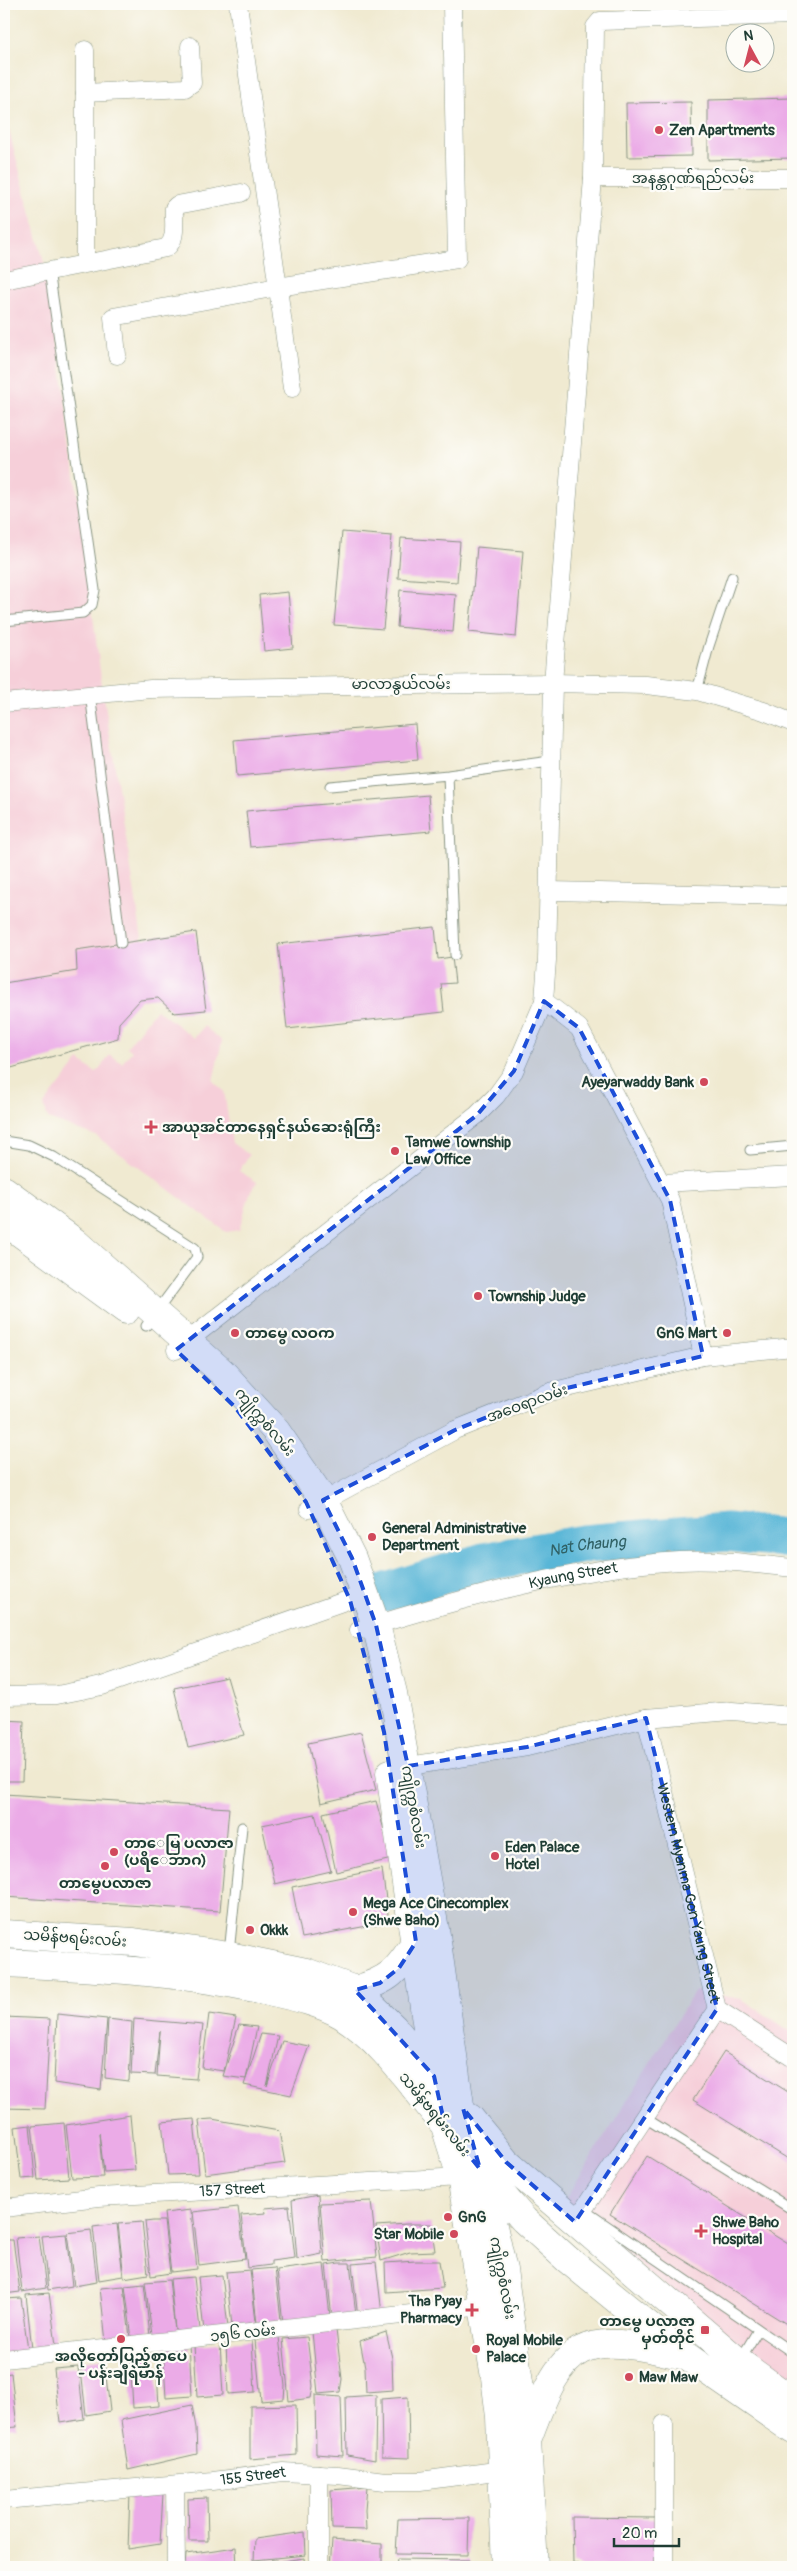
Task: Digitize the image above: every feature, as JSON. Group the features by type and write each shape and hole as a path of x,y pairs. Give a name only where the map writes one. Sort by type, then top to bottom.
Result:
{"main road":[{"name":"ကျိုက္ကစံလမ်း","path":"4,1190 75,1242 128,1291 151,1319"},
{"name":"ကျိုက္ကစံလမ်း","path":"4,1221 151,1319 182,1345 222,1372 276,1431 316,1504 352,1558 357,1597 367,1628 393,1693 398,1768 416,1942 434,2076"},
{"name":"ကျိုက္ကစံလမ်း","path":"398,1768 436,1935 453,2116 503,2270 527,2439 534,2567"},
{"name":"သမိန်ဗရမ်းလမ်း","path":"4,1934 134,1942 229,1956 306,1972 355,1990 394,2028 434,2076 453,2116"},
{"path":"355,1990 380,1983 399,1968 416,1942"},
{"name":"သမိန်ဗရမ်းလမ်း","path":"4,1963 171,1973 306,2000 341,2015 365,2033 395,2065 506,2162 580,2216 739,2362 793,2401"},
{"name":"ကျိုက္ကစံလမ်း","path":"470,2173 483,2306 495,2377 503,2470 506,2567"},
{"name":"သမိန်ဗရမ်းလမ်း","path":"470,2173 554,2248 686,2356 793,2430"},
{"path":"527,2439 544,2393 556,2372 574,2353 600,2343 634,2344 686,2356"}],"street":[{"path":"238,4 292,388"},
{"path":"116,355 113,317 278,287 457,259 452,4"},
{"path":"182,1345 477,1116 496,1096 514,1071 544,1000 549,891 553,683 593,178 596,23 600,21 793,15"},
{"path":"86,93 185,88 192,83 190,46"},
{"path":"85,50 85,263"},
{"name":"အနန္တဂုဏ်ရည်လမ်း","path":"593,178 793,178"},
{"path":"4,280 166,248 172,244 174,237 174,208 177,205 241,193"},
{"name":"မာလာနွယ်လမ်း","path":"4,703 90,693 151,689 316,685 553,683 646,685 698,691 764,710 793,723"},
{"path":"549,891 793,896"},
{"path":"544,1000 579,1028 670,1200 703,1356"},
{"path":"662,1183 793,1176"},
{"name":"အဝေရာလမ်း","path":"316,1504 455,1430 550,1392 703,1356 793,1347"},
{"name":"Kyaung Street","path":"367,1628 487,1594 554,1579 623,1568 680,1561 731,1561 793,1568"},
{"path":"4,1696 57,1695 102,1686 357,1597"},
{"path":"398,1768 527,1747 646,1718 732,1711 793,1716"},
{"name":"Western Myanma Gon Yaung Street","path":"646,1718 718,2009 793,2058"},
{"path":"580,2216 718,2009"},
{"name":"157 Street","path":"4,2208 99,2197 470,2173"},
{"name":"၁၅၆ လမ်း","path":"4,2359 483,2306"},
{"path":"664,2424 664,2567"},
{"name":"155 Street","path":"4,2500 175,2485 283,2472 385,2481 420,2481 503,2470"},
{"path":"319,2474 320,2567"},
{"path":"175,2485 176,2567"}],"lane":[{"path":"4,621 83,613 92,604 95,590 49,270"},
{"path":"698,691 709,646 732,577"},
{"path":"90,693 121,943"},
{"path":"330,786 448,776 550,761"},
{"path":"448,776 454,955"},
{"path":"4,1141 29,1145 54,1157 195,1248 198,1257 151,1319"},
{"path":"750,1150 793,1146"},
{"path":"229,1956 242,1827"},
{"path":"645,2118 793,2210"},
{"path":"580,2216 793,2353"},
{"path":"739,2362 758,2330"}],"highlighted area":[{"path":"544,1001 579,1028 670,1200 703,1356 550,1392 455,1430 323,1500 352,1558 376,1625 408,1766 527,1747 646,1718 717,2009 575,2222 506,2162 463,2108 480,2169 445,2126 434,2076 355,1990 380,1983 399,1968 416,1942 384,1732 350,1600 306,1502 235,1407 176,1350 477,1115 514,1071"}],"shaded area":[{"path":"4,112 51,289 101,678 147,971 4,985"},
{"name":"အာယုအင်တာနေရှင်နယ်ဆေးရုံကြီး","path":"156,1009 194,1038 204,1026 222,1041 213,1081 224,1091 232,1143 249,1155 239,1171 257,1182 251,1190 239,1230 226,1232 96,1136 48,1119 44,1105 79,1060 96,1073 110,1055 122,1063 132,1051 127,1047"},
{"path":"695,1991 742,1999 793,2033 793,2387 562,2205"}],"building":[{"path":"793,98 793,158 708,160 708,100"},
{"name":"Zen Apartments","path":"691,102 692,156 627,157 626,103"},
{"path":"342,532 392,536 383,629 334,625"},
{"path":"401,538 460,542 457,582 398,578"},
{"path":"477,547 523,551 516,637 469,632"},
{"path":"400,590 456,595 453,632 397,627"},
{"path":"288,592 293,648 264,651 259,595"},
{"path":"415,724 418,760 237,776 234,740"},
{"path":"428,795 431,831 250,847 246,811"},
{"path":"435,927 438,959 452,957 455,983 441,984 444,1012 287,1029 278,944"},
{"path":"196,932 206,1010 174,1013 158,998 140,1000 119,1023 118,1038 4,1070 4,983 77,971 76,950"},
{"path":"227,1677 244,1735 188,1748 174,1688"},
{"path":"4,1720 24,1721 22,1781 4,1781"},
{"path":"361,1732 376,1790 321,1803 308,1743"},
{"name":"တာေမြ ပလာဇာ (ပရိေဘာဂ)","path":"4,1794 229,1808 220,1911 4,1897"},
{"path":"376,1801 392,1859 336,1872 323,1813"},
{"path":"315,1814 331,1871 275,1884 262,1825"},
{"path":"382,1869 389,1922 302,1938 292,1887"},
{"path":"57,2014 107,2019 101,2090 54,2083"},
{"path":"209,2014 236,2018 224,2071 202,2068"},
{"path":"4,2017 50,2019 45,2109 4,2108"},
{"path":"108,2019 132,2022 129,2081 105,2078"},
{"path":"134,2019 203,2025 196,2079 157,2076 160,2031 155,2075 131,2074"},
{"path":"239,2025 257,2027 246,2079 223,2076"},
{"path":"261,2034 278,2036 267,2086 282,2041 309,2046 291,2095 244,2085"},
{"path":"724,2052 793,2095 793,2162 693,2100"},
{"path":"130,2115 135,2170 104,2172 99,2133 103,2177 72,2178 66,2125"},
{"path":"194,2119 199,2174 168,2175 162,2122"},
{"path":"212,2119 279,2131 285,2163 205,2174 199,2120"},
{"path":"64,2123 69,2178 38,2180 32,2126"},
{"path":"30,2125 35,2178 21,2179 15,2127"},
{"name":"Shwe Baho Hospital","path":"647,2156 793,2247 793,2328 610,2214"},
{"path":"318,2195 322,2254 297,2259 292,2200"},
{"path":"371,2201 377,2257 325,2262 320,2203"},
{"path":"289,2206 295,2258 271,2261 271,2265 247,2268 241,2215 266,2213 265,2208"},
{"path":"238,2207 245,2259 199,2265 193,2212"},
{"path":"191,2210 197,2269 171,2272 164,2213"},
{"path":"164,2221 170,2273 151,2276 145,2222"},
{"path":"142,2222 148,2274 124,2278 118,2224"},
{"path":"117,2224 123,2276 99,2280 93,2227"},
{"path":"431,2224 435,2251 410,2252 381,2261 376,2226"},
{"path":"91,2230 97,2282 74,2286 67,2233"},
{"path":"66,2234 72,2286 48,2290 42,2236"},
{"path":"39,2236 46,2288 22,2292 16,2238"},
{"path":"4,2240 13,2240 20,2292 4,2294"},
{"path":"439,2261 443,2288 386,2292 385,2263"},
{"path":"376,2262 382,2314 358,2317 352,2264"},
{"path":"350,2263 356,2315 332,2318 326,2265"},
{"path":"324,2264 330,2316 283,2323 277,2270"},
{"path":"275,2268 281,2320 257,2324 251,2270"},
{"path":"250,2270 256,2322 232,2326 226,2272"},
{"path":"222,2275 228,2327 204,2331 198,2277"},
{"path":"194,2277 200,2329 152,2335 145,2282 169,2280 175,2330 170,2279"},
{"path":"144,2284 150,2336 132,2339 125,2286"},
{"path":"124,2286 130,2338 106,2342 100,2288"},
{"path":"49,2293 56,2345 32,2349 26,2295"},
{"path":"21,2298 28,2350 4,2354 4,2299"},
{"path":"336,2330 342,2379 340,2392 318,2394 312,2332"},
{"path":"386,2332 392,2358 393,2390 366,2392 365,2367 360,2341"},
{"path":"279,2337 285,2386 284,2399 261,2401 255,2340"},
{"path":"307,2337 313,2386 311,2398 289,2401 283,2339"},
{"path":"252,2340 255,2392 228,2394 226,2342"},
{"path":"220,2343 223,2395 197,2397 194,2345"},
{"path":"189,2344 192,2396 166,2398 163,2346"},
{"path":"156,2354 159,2406 133,2408 130,2356"},
{"path":"104,2359 110,2411 86,2415 80,2361"},
{"path":"78,2367 84,2419 60,2423 54,2369"},
{"path":"11,2373 17,2427 4,2428 4,2374"},
{"path":"315,2395 341,2397 343,2456 316,2454"},
{"path":"376,2395 375,2460 347,2455 346,2397"},
{"path":"408,2397 409,2458 382,2457 381,2399"},
{"path":"192,2405 196,2428 197,2454 128,2470 121,2420"},
{"path":"296,2405 297,2455 250,2459 250,2406"},
{"path":"367,2487 366,2530 332,2529 331,2490"},
{"path":"130,2493 163,2494 160,2544 128,2549"},
{"path":"207,2498 208,2541 189,2541 188,2499"},
{"path":"572,2517 656,2518 655,2567 578,2567 578,2564 573,2564"},
{"path":"469,2518 468,2555 396,2554 398,2519"},
{"path":"305,2532 306,2555 254,2560 255,2539"},
{"path":"332,2540 382,2544 382,2567 330,2567"},
{"path":"236,2547 237,2567 185,2567 186,2554"},
{"path":"304,2558 305,2567 254,2567 254,2565"},
{"path":"397,2559 469,2560 469,2567 396,2567"}],"waterway":[{"name":"Nat Chaung","path":"387,1592 484,1562 584,1544 727,1532 793,1539"}],"place":[{"name":"Zen Apartments","path":"659,130"},
{"name":"Ayeyarwaddy Bank","path":"704,1082"},
{"name":"အာယုအင်တာနေရှင်နယ်ဆေးရုံကြီး","path":"151,1127"},
{"name":"Tamwe Township Law Office","path":"395,1151"},
{"name":"Township Judge","path":"478,1296"},
{"name":"တာမွေ လဝက","path":"235,1333"},
{"name":"GnG Mart","path":"727,1333"},
{"name":"General Administrative Department","path":"372,1537"},
{"name":"တာေမြ ပလာဇာ (ပရိေဘာဂ)","path":"114,1852"},
{"name":"Eden Palace Hotel","path":"495,1856"},
{"name":"တာမွေပလာဇာ","path":"105,1866"},
{"name":"Mega Ace Cinecomplex (Shwe Baho)","path":"353,1912"},
{"name":"Okkk","path":"250,1930"},
{"name":"GnG","path":"448,2217"},
{"name":"Shwe Baho Hospital","path":"701,2231"},
{"name":"Star Mobile","path":"454,2234"},
{"name":"Tha Pyay Pharmacy","path":"472,2310"},
{"name":"တာမွေ ပလာဇာ မှတ်တိုင်","path":"705,2330"},
{"name":"အလိုတော်ပြည့်စာပေ - ပန်းချီရဲမာန်","path":"121,2339"},
{"name":"Royal Mobile Palace","path":"476,2349"},
{"name":"Maw Maw","path":"629,2377"}]}
